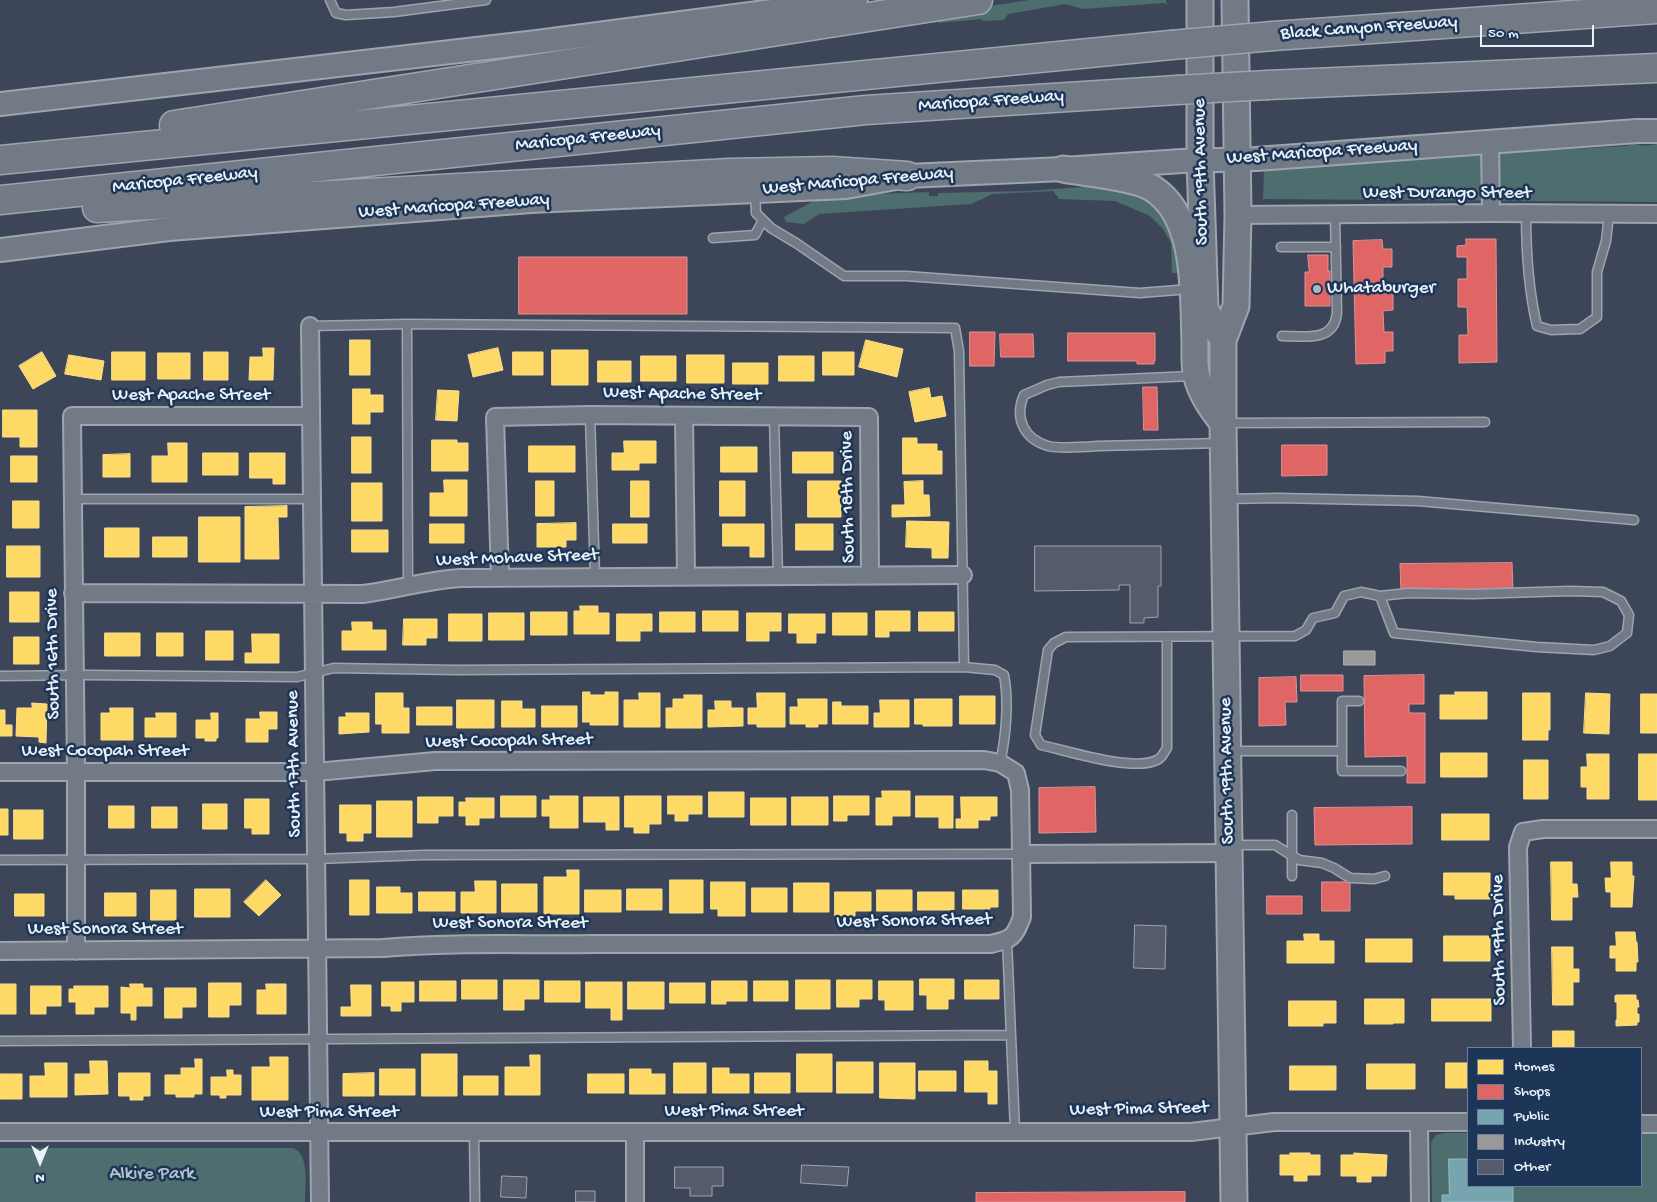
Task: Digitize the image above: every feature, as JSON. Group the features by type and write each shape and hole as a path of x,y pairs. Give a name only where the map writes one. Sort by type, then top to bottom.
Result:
{"highway":[{"path":"53,154 131,132 978,0"},
{"name":"Black Canyon Freeway","path":"1171,45 1657,9"},
{"name":"Maricopa Freeway","path":"0,160 1171,45"},
{"name":"Maricopa Freeway","path":"6,200 866,110 1268,85 1657,68"},
{"path":"6,200 51,210 730,173 832,171 907,176"}],"main road":[{"path":"0,104 537,42 856,0"},
{"name":"South 19th Avenue","path":"1200,0 1200,161 1205,309 1223,340"},
{"name":"South 19th Avenue","path":"1234,1202 1223,499 1223,340 1236,306 1238,215 1236,0"},
{"name":"West Maricopa Freeway","path":"0,250 189,227 531,201 846,187 907,176 1236,160 1657,131"},
{"path":"1063,169 1135,182 1151,187 1168,200 1182,224 1189,251 1196,375 1223,433"}],"street":[{"path":"1490,142 1491,213"},
{"name":"West Durango Street","path":"1238,215 1657,214"},
{"name":"South 17th Avenue","path":"310,326 320,1202"},
{"name":"West Apache Street","path":"500,578 495,417 590,414 869,417"},
{"name":"West Apache Street","path":"72,416 311,416"},
{"name":"South 16th Drive","path":"72,416 76,951"},
{"path":"684,416 686,577"},
{"name":"South 18th Drive","path":"869,417 870,576"},
{"name":"West Mohave Street","path":"73,593 363,594 438,580 460,578 963,575"},
{"name":"West Cocopah Street","path":"0,772 316,772 435,761 984,760 1000,763 1016,773 1020,790 1021,854"},
{"name":"South 19th Drive","path":"1522,1047 1518,847 1523,832 1543,829 1657,829"},
{"path":"1012,936 1022,917 1021,854 1229,849"},
{"name":"West Sonora Street","path":"0,951 383,948 430,944 991,944 1012,936"},
{"name":"West Pima Street","path":"0,1132 1191,1132 1274,1122 1467,1122"},
{"path":"1419,1122 1420,1202"},
{"path":"1642,1124 1657,1124"},
{"path":"635,1132 635,1202"}],"lane":[{"path":"330,0 336,13 346,14 394,12 486,0"},
{"path":"754,191 756,212 770,228 796,243 844,276 906,276 1140,293 1192,288"},
{"path":"1526,213 1530,295 1537,326 1551,330 1580,329 1596,317 1597,272 1606,241 1609,214"},
{"path":"1282,336 1318,336 1334,327 1337,313 1335,214"},
{"path":"713,238 755,234 763,220"},
{"path":"1281,247 1336,247"},
{"path":"407,324 408,586"},
{"path":"310,326 407,324 955,328 959,351 964,667"},
{"path":"1196,375 1059,382 1047,385 1024,395 1021,404 1024,428 1034,439 1049,446 1223,433 1485,422"},
{"path":"590,414 595,577"},
{"path":"774,416 778,576"},
{"path":"1223,499 1278,498 1418,501 1634,520"},
{"path":"72,499 312,499"},
{"path":"1167,637 1167,748 1160,759 1147,764 1124,764 1041,745 1035,735 1048,650 1054,643 1066,637 1295,636 1306,630 1313,618 1335,613 1344,596 1361,592 1380,596 1408,593 1603,592 1621,601 1629,615 1627,633 1610,646 1594,650 1537,647 1394,633 1380,596"},
{"path":"0,676 297,677 334,668 456,670 964,667 994,670 1004,675 1007,693 1003,751 1000,763"},
{"path":"1359,701 1342,701 1342,771 1401,771"},
{"path":"1228,751 1342,751"},
{"path":"1292,815 1292,876"},
{"path":"1229,849 1275,845 1299,860 1328,865 1350,878 1374,879 1385,876"},
{"path":"0,860 316,860 434,855 1021,854"},
{"path":"1012,936 1011,1035 1015,1132"},
{"path":"0,1041 1011,1035"},
{"path":"474,1133 475,1202"}],"green space":[{"path":"1029,0 1166,0 1167,5 1164,3 1083,9 1066,4 1008,14 1004,20 982,21 982,19 939,23 939,14"},
{"path":"1634,144 1645,146 1657,144 1657,202 1263,199 1264,170 1268,169 1465,153 1522,152"},
{"path":"1109,185 1138,190 1168,219 1182,273 1172,273 1171,243 1163,229 1150,216 1115,201 1059,199 1053,191 993,194 971,204 819,214 804,224 786,222 784,217 814,201 818,201 824,196 929,192 929,196 938,196 938,193 1028,191"},
{"path":"1467,1133 1467,1187 1642,1187 1642,1134 1657,1134 1657,1202 1432,1202 1431,1142 1436,1135"},
{"name":"Alkire Park","path":"0,1148 292,1148 302,1156 304,1163 306,1179 305,1202 0,1202"}],"building: Homes":[{"path":"350,340 370,340 370,375 350,375"},
{"path":"866,340 903,349 897,377 859,367"},
{"path":"263,348 274,348 273,380 249,380 250,357 263,357"},
{"path":"498,348 503,370 473,377 468,355"},
{"path":"552,350 588,350 588,385 552,385"},
{"path":"42,352 56,376 33,389 19,366"},
{"path":"112,352 145,352 145,380 112,380"},
{"path":"204,352 228,352 228,380 204,380"},
{"path":"513,352 543,352 543,375 513,375"},
{"path":"823,352 854,352 854,375 823,375"},
{"path":"158,353 190,353 190,379 158,379"},
{"path":"69,355 104,361 101,380 65,374"},
{"path":"687,355 724,355 724,383 687,383"},
{"path":"641,356 676,356 676,381 641,381"},
{"path":"779,356 814,356 814,381 779,381"},
{"path":"598,361 631,361 631,382 598,382"},
{"path":"733,363 768,363 768,384 733,384"},
{"path":"929,388 931,398 942,396 946,416 915,422 909,392"},
{"path":"353,389 370,389 370,395 383,395 383,412 370,412 370,424 353,424"},
{"path":"438,390 459,391 457,421 436,420"},
{"path":"3,410 37,410 37,447 20,447 20,437 3,437"},
{"path":"352,437 371,437 371,473 352,473"},
{"path":"903,438 917,438 917,444 937,444 937,451 942,451 942,474 903,474"},
{"path":"432,440 457,440 457,443 468,443 468,471 432,471"},
{"path":"624,441 656,441 656,463 639,463 639,470 612,470 612,453 624,453"},
{"path":"168,443 187,443 187,482 152,482 152,456 168,456"},
{"path":"529,446 575,446 575,472 529,472"},
{"path":"721,447 757,447 757,472 721,472"},
{"path":"793,452 833,452 833,473 793,473"},
{"path":"203,453 238,453 238,475 203,475"},
{"path":"250,453 285,453 285,484 273,484 273,478 250,478"},
{"path":"130,454 130,477 103,477 103,455"},
{"path":"11,456 37,456 37,482 11,482"},
{"path":"444,480 467,480 467,516 430,516 430,493 444,493"},
{"path":"536,481 554,481 554,516 536,516"},
{"path":"631,481 649,481 649,517 631,517"},
{"path":"720,481 745,481 745,516 720,516"},
{"path":"808,481 841,481 841,517 808,517"},
{"path":"923,481 923,495 929,495 930,516 892,517 892,505 905,505 904,482"},
{"path":"352,483 382,483 382,521 352,521"},
{"path":"13,501 39,501 39,528 13,528"},
{"path":"287,506 287,517 278,517 279,559 245,559 245,507"},
{"path":"199,517 240,517 240,562 199,562"},
{"path":"907,521 949,522 948,558 932,558 932,548 906,547"},
{"path":"576,523 576,540 566,540 566,547 537,547 537,524"},
{"path":"430,524 464,524 464,543 430,543"},
{"path":"613,524 647,524 647,543 613,543"},
{"path":"723,524 764,524 764,557 750,557 750,546 723,546"},
{"path":"796,524 833,524 833,550 796,550"},
{"path":"105,528 139,528 139,557 105,557"},
{"path":"352,530 388,530 388,552 352,552"},
{"path":"153,537 187,537 187,557 153,557"},
{"path":"7,546 40,546 40,577 7,577"},
{"path":"10,592 39,592 39,622 10,622"},
{"path":"580,606 598,606 598,613 609,613 609,634 574,634 574,611 580,611"},
{"path":"703,611 738,611 738,631 703,631"},
{"path":"876,611 910,611 910,631 889,631 889,637 876,637"},
{"path":"531,612 567,612 567,635 531,635"},
{"path":"660,612 695,612 695,632 660,632"},
{"path":"919,612 954,612 954,631 919,631"},
{"path":"489,613 524,613 524,640 489,640"},
{"path":"747,613 781,613 781,631 769,631 769,641 747,641"},
{"path":"833,613 867,613 867,635 833,635"},
{"path":"449,614 482,614 482,641 449,641"},
{"path":"617,614 652,614 652,631 640,631 640,641 617,641"},
{"path":"789,614 825,614 825,633 816,633 816,643 797,643 797,633 789,633"},
{"path":"404,619 437,619 437,638 426,638 426,645 403,645"},
{"path":"352,622 372,622 372,630 386,630 386,650 342,650 342,631 352,631"},
{"path":"206,631 233,631 233,660 206,660"},
{"path":"105,633 140,633 140,656 105,656"},
{"path":"157,633 183,633 183,656 157,656"},
{"path":"252,634 279,634 279,663 245,663 245,653 252,653"},
{"path":"14,637 39,637 39,664 14,664"},
{"path":"583,692 590,692 590,695 605,695 605,692 618,692 618,725 590,725 590,722 583,722"},
{"path":"1455,692 1487,692 1487,719 1440,719 1440,695 1455,695"},
{"path":"376,693 403,693 403,708 409,708 409,733 382,733 382,724 376,724"},
{"path":"639,693 660,693 660,727 624,727 624,700 639,700"},
{"path":"757,693 785,693 785,727 757,727 757,724 748,724 748,708 757,708"},
{"path":"1523,693 1550,693 1550,730 1548,730 1548,740 1523,740"},
{"path":"1586,693 1610,694 1609,734 1584,733"},
{"path":"1641,694 1657,694 1657,733 1641,733"},
{"path":"684,695 702,695 702,728 666,728 666,708 673,708 673,699 684,699"},
{"path":"960,696 995,696 995,724 960,724"},
{"path":"798,699 827,699 827,724 818,724 818,727 806,727 806,724 790,724 790,707 798,707"},
{"path":"915,699 952,699 952,726 923,726 923,724 915,724"},
{"path":"457,700 494,700 494,728 457,728"},
{"path":"880,700 909,700 909,727 874,727 874,713 880,713"},
{"path":"502,701 522,701 522,709 535,709 535,727 502,727"},
{"path":"715,701 731,701 731,708 743,708 743,726 708,727 708,710 715,710"},
{"path":"833,702 841,702 841,706 868,706 868,724 833,724"},
{"path":"32,703 47,704 46,743 39,742 39,737 16,736 17,708 32,708"},
{"path":"542,706 577,706 577,727 542,727"},
{"path":"417,707 452,707 452,725 417,725"},
{"path":"110,708 133,708 133,740 101,740 101,713 110,713"},
{"path":"0,710 5,710 5,725 12,725 12,736 0,736"},
{"path":"260,712 277,712 277,729 268,729 268,742 246,742 246,719 260,719"},
{"path":"156,713 176,713 176,737 145,737 145,718 156,718"},
{"path":"211,713 218,713 218,738 216,738 216,741 205,741 205,738 196,738 196,720 211,720"},
{"path":"346,713 369,713 369,732 339,734 339,717 346,717"},
{"path":"1441,753 1487,753 1487,777 1441,777"},
{"path":"1587,754 1609,754 1609,799 1587,799 1587,787 1581,787 1581,767 1587,767"},
{"path":"1639,754 1657,754 1657,800 1639,800"},
{"path":"1524,760 1548,760 1548,799 1524,799"},
{"path":"882,791 910,791 910,816 892,816 892,825 876,825 876,798 882,798"},
{"path":"709,792 744,792 744,817 709,817"},
{"path":"501,796 536,796 536,817 501,817"},
{"path":"550,796 578,796 578,828 550,828 550,816 542,816 542,800 550,800"},
{"path":"625,796 661,796 661,824 649,824 649,833 634,833 634,827 625,827"},
{"path":"668,796 702,796 702,814 688,814 688,821 675,821 675,814 668,814"},
{"path":"834,796 869,796 869,815 847,815 847,821 834,821"},
{"path":"916,796 953,796 953,828 939,828 939,817 916,817"},
{"path":"418,797 453,797 453,816 438,816 438,823 418,823"},
{"path":"584,797 619,797 619,830 606,830 606,822 584,822"},
{"path":"792,797 828,797 828,825 792,825"},
{"path":"961,797 997,797 997,816 990,816 990,820 978,820 978,828 956,828 956,819 961,819"},
{"path":"466,798 494,798 494,818 479,818 479,825 466,825 466,816 459,816 459,802 466,802"},
{"path":"751,798 786,798 786,825 751,825"},
{"path":"245,799 269,799 269,834 252,834 252,828 245,828"},
{"path":"377,801 412,801 412,837 377,837"},
{"path":"203,804 227,804 227,829 203,829"},
{"path":"340,805 371,805 371,833 363,833 363,841 347,841 347,833 340,833"},
{"path":"109,806 134,806 134,828 109,828"},
{"path":"152,807 177,807 177,828 152,828"},
{"path":"0,809 8,809 8,835 0,835"},
{"path":"14,810 43,810 43,839 14,839"},
{"path":"1442,814 1489,814 1489,840 1442,840"},
{"path":"1551,862 1572,862 1572,884 1577,884 1578,897 1572,897 1572,920 1552,920"},
{"path":"1611,862 1632,862 1632,876 1634,876 1632,907 1611,907 1611,892 1606,892 1605,878 1611,878"},
{"path":"567,870 579,870 579,914 544,914 544,877 567,877"},
{"path":"1444,873 1490,873 1490,899 1455,899 1455,895 1444,895"},
{"path":"266,880 281,895 259,916 244,902"},
{"path":"350,880 369,880 369,915 350,915"},
{"path":"670,880 703,880 703,913 670,913"},
{"path":"475,881 496,881 496,913 461,913 461,892 475,892"},
{"path":"711,882 745,882 745,916 718,916 718,909 711,909"},
{"path":"794,883 829,883 829,912 794,912"},
{"path":"502,884 537,884 537,912 502,912"},
{"path":"377,887 400,887 400,893 412,893 412,913 377,913"},
{"path":"752,888 787,888 787,912 752,912"},
{"path":"195,889 230,889 230,917 195,917"},
{"path":"627,889 662,889 662,910 627,910"},
{"path":"151,890 176,890 176,920 151,920"},
{"path":"585,890 621,890 621,912 585,912"},
{"path":"877,890 912,890 912,911 877,911"},
{"path":"963,890 998,890 998,907 990,907 990,909 963,909"},
{"path":"419,892 455,892 455,911 419,911"},
{"path":"835,892 871,892 871,911 855,911 855,916 835,916"},
{"path":"918,892 954,892 954,910 918,910"},
{"path":"105,893 136,893 136,916 105,916"},
{"path":"15,894 44,894 44,916 15,916"},
{"path":"1616,932 1635,932 1638,962 1636,962 1636,971 1616,971 1616,958 1610,958 1610,946 1616,946"},
{"path":"1304,934 1319,934 1319,941 1334,941 1334,963 1287,963 1287,941 1304,941"},
{"path":"1444,936 1490,936 1490,961 1444,961"},
{"path":"1366,939 1412,939 1412,962 1366,962"},
{"path":"1552,947 1573,947 1573,969 1579,969 1579,982 1573,982 1573,1005 1553,1005"},
{"path":"920,979 954,979 954,999 948,999 948,1009 927,1009 927,995 920,995"},
{"path":"462,980 497,980 497,999 462,999"},
{"path":"504,980 539,980 539,999 524,999 524,1010 504,1010"},
{"path":"796,980 830,980 830,1009 796,1009"},
{"path":"837,980 872,980 872,999 859,999 859,1007 837,1007"},
{"path":"965,980 999,980 999,999 965,999"},
{"path":"420,981 456,981 456,1001 420,1001"},
{"path":"545,981 580,981 580,1002 545,1002"},
{"path":"712,981 747,981 747,1001 726,1001 726,1004 712,1004"},
{"path":"754,981 788,981 788,1001 754,1001"},
{"path":"879,981 913,981 913,1010 885,1010 885,1000 879,1000"},
{"path":"382,982 414,982 414,1002 401,1002 401,1011 391,1011 391,1006 382,1006"},
{"path":"586,982 622,982 622,1020 611,1020 611,1008 586,1008"},
{"path":"628,982 664,982 664,1009 628,1009"},
{"path":"209,983 241,983 241,1005 229,1005 229,1017 209,1017"},
{"path":"670,983 705,983 705,1003 670,1003"},
{"path":"0,984 16,984 16,1014 0,1014"},
{"path":"130,984 143,984 143,988 152,988 152,1006 136,1006 136,1020 131,1020 131,1013 121,1013 121,987 130,988"},
{"path":"266,984 286,984 286,1014 257,1014 257,990 266,990"},
{"path":"351,985 371,985 371,1016 341,1016 341,1007 351,1007"},
{"path":"31,986 61,986 61,1006 46,1006 46,1014 31,1014"},
{"path":"74,986 108,986 108,1007 94,1007 94,1014 76,1014 76,1002 69,1002 69,989 74,989"},
{"path":"165,988 196,988 196,1007 182,1007 182,1018 165,1018"},
{"path":"1636,995 1639,1007 1637,1007 1639,1022 1637,1022 1637,1025 1616,1026 1617,1002 1615,1002 1615,996"},
{"path":"1365,999 1404,999 1404,1023 1365,1024"},
{"path":"1432,999 1491,999 1491,1021 1432,1021"},
{"path":"1289,1001 1336,1001 1336,1023 1323,1023 1323,1026 1289,1026"},
{"path":"1553,1031 1574,1031 1574,1047 1553,1047"},
{"path":"422,1054 457,1054 457,1096 422,1096"},
{"path":"797,1054 832,1054 832,1092 797,1092"},
{"path":"530,1055 540,1055 540,1095 505,1095 505,1067 530,1067"},
{"path":"270,1057 288,1057 288,1100 252,1100 252,1067 270,1067"},
{"path":"195,1059 202,1059 202,1094 194,1094 194,1097 176,1097 176,1094 165,1094 165,1075 181,1075 181,1068 195,1068"},
{"path":"90,1061 107,1061 108,1094 75,1095 75,1074 90,1074"},
{"path":"965,1061 988,1061 988,1071 997,1071 997,1104 988,1104 988,1092 965,1092"},
{"path":"837,1062 873,1062 873,1093 837,1093"},
{"path":"45,1063 67,1063 67,1097 30,1097 30,1076 45,1076"},
{"path":"674,1063 706,1063 706,1093 674,1093"},
{"path":"880,1063 915,1063 915,1099 880,1098"},
{"path":"1446,1063 1467,1063 1467,1088 1446,1088"},
{"path":"1367,1064 1415,1064 1415,1089 1367,1089"},
{"path":"1290,1066 1336,1066 1336,1090 1290,1090"},
{"path":"713,1068 729,1068 729,1074 749,1074 749,1093 713,1093"},
{"path":"380,1069 415,1069 415,1095 380,1095"},
{"path":"630,1069 651,1069 651,1074 665,1074 665,1094 630,1094"},
{"path":"227,1070 233,1070 233,1075 241,1075 241,1095 226,1095 226,1098 220,1098 220,1095 211,1095 211,1077 227,1077"},
{"path":"919,1071 956,1071 956,1091 919,1091"},
{"path":"119,1073 150,1073 150,1096 143,1096 143,1100 130,1100 130,1096 119,1096"},
{"path":"374,1073 374,1096 343,1096 343,1074"},
{"path":"755,1073 790,1073 790,1093 755,1093"},
{"path":"0,1074 22,1074 22,1099 0,1099"},
{"path":"588,1074 624,1074 624,1093 588,1093"},
{"path":"464,1076 498,1076 498,1095 464,1095"},
{"path":"1290,1153 1320,1155 1320,1175 1307,1175 1307,1181 1294,1181 1294,1175 1280,1175 1280,1155 1290,1155"},
{"path":"1354,1153 1387,1155 1386,1176 1371,1176 1371,1182 1357,1182 1357,1176 1341,1176 1341,1155 1354,1155"}],"building: Shops":[{"path":"1466,239 1496,239 1497,362 1459,363 1459,335 1468,335 1467,307 1458,307 1458,279 1467,279 1467,257 1457,257 1457,246 1466,245"},
{"path":"1382,240 1383,249 1392,249 1392,267 1383,267 1383,285 1393,284 1393,310 1383,311 1384,332 1393,332 1393,351 1385,351 1385,363 1356,364 1353,241"},
{"name":"Whataburger","path":"1308,255 1328,255 1330,306 1305,306 1305,272 1309,272"},
{"path":"519,257 687,257 687,314 519,314"},
{"path":"970,332 995,332 994,366 970,366"},
{"path":"1068,333 1155,333 1154,364 1137,364 1137,361 1068,361"},
{"path":"1000,334 1033,334 1034,357 1001,357"},
{"path":"1143,387 1157,387 1158,430 1144,430"},
{"path":"1282,445 1327,445 1327,475 1282,476"},
{"path":"1512,563 1513,590 1401,591 1400,564"},
{"path":"1301,675 1343,675 1343,691 1301,691"},
{"path":"1424,675 1424,704 1409,704 1409,713 1425,713 1425,783 1407,783 1407,756 1365,757 1364,676"},
{"path":"1296,677 1297,702 1285,702 1286,725 1259,726 1259,678"},
{"path":"1095,787 1096,832 1039,833 1039,788"},
{"path":"1412,807 1412,844 1315,845 1314,808"},
{"path":"1322,882 1350,882 1350,911 1322,911"},
{"path":"1267,896 1302,896 1302,914 1267,914"},
{"path":"1185,1192 1185,1202 976,1202 976,1193"}],"building: Public":[{"path":"1449,1159 1467,1159 1467,1187 1513,1187 1513,1202 1442,1202 1442,1195 1449,1195"}],"building: Industry":[{"path":"1344,651 1375,651 1375,665 1344,665"}],"building: Other":[{"path":"1035,546 1161,546 1161,586 1158,586 1158,617 1144,618 1144,623 1130,623 1130,585 1119,585 1119,590 1035,591"},
{"path":"1135,925 1166,926 1165,969 1134,968"},
{"path":"802,1165 849,1167 847,1186 801,1183"},
{"path":"675,1167 723,1167 723,1186 712,1186 712,1196 690,1196 690,1188 675,1188"},
{"path":"502,1176 527,1177 526,1198 501,1197"},
{"path":"576,1191 595,1191 595,1202 576,1202"}],"place":[{"name":"Whataburger","path":"1317,289"}]}
